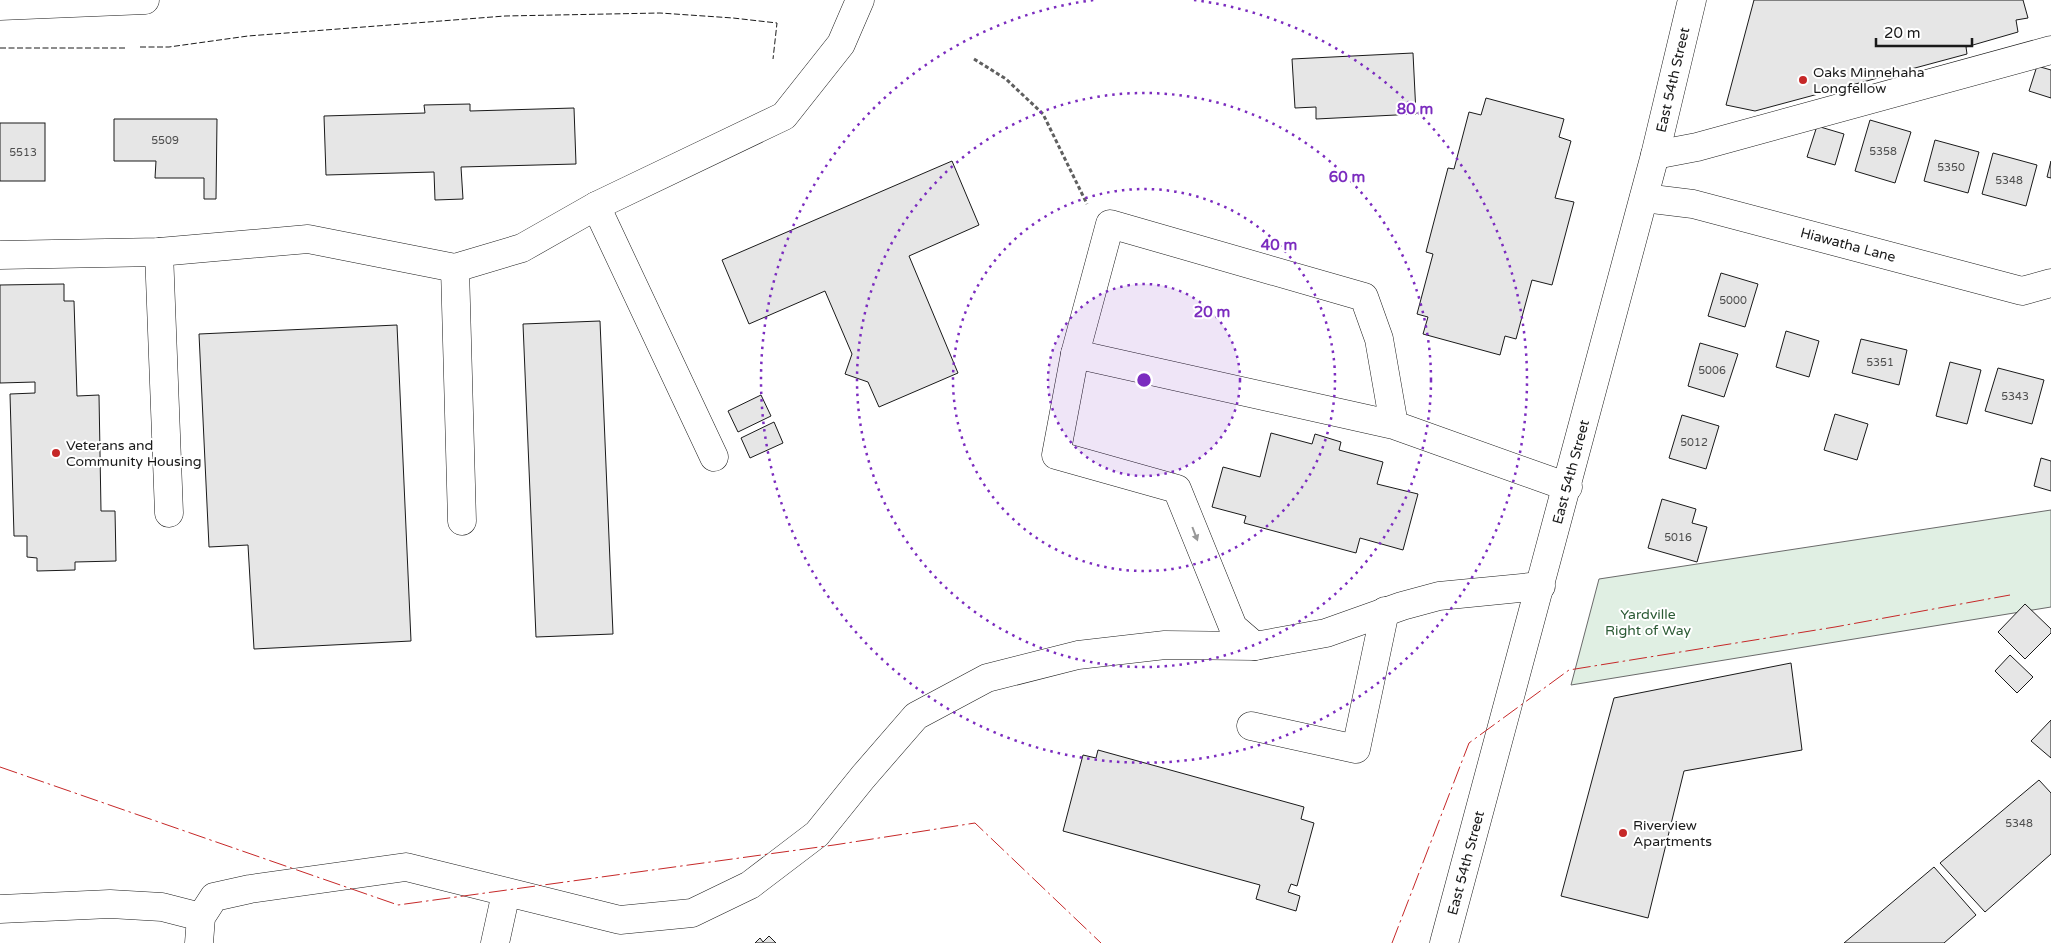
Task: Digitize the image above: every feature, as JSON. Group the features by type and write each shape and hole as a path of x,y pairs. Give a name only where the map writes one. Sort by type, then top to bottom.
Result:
{"street":[{"path":"16,4 145,0"},
{"path":"0,255 160,252 308,239 455,268 522,248 596,206 784,116 841,44 860,0"},
{"name":"East 54th Street","path":"1444,943 1568,486 1655,155 1684,2"},
{"path":"1655,155 1697,147 2051,50"},
{"name":"Hiawatha Lane","path":"1644,198 1693,204 2022,291 2051,283"},
{"path":"596,206 714,457"},
{"path":"1255,646 1233,627 1177,489 1056,455 1075,354 1110,224 1364,297 1380,339 1394,425"},
{"path":"160,252 169,513"},
{"path":"455,268 462,521"},
{"path":"1075,354 1394,425 1568,486"},
{"path":"0,909 110,904 162,907 200,930 214,898 250,889 406,867 620,920 692,913 750,885 817,834 916,716 987,678 1078,656 1145,647 1165,645 1255,646 1326,633 1385,611 1439,596 1541,586"},
{"path":"1251,726 1356,749 1385,611"},
{"path":"495,943 506,893"}],"path":[{"path":"974,59 1006,79 1043,114 1087,204"}],"green space":[{"name":"Yardville Right of Way","path":"2051,510 2051,607 1571,685 1599,579"}],"building":[{"name":"Oaks Minnehaha Longfellow","path":"1754,0 2023,0 2028,18 2016,20 2018,32 1966,47 1967,54 1755,111 1726,105"},
{"path":"1413,53 1416,114 1316,119 1316,107 1295,108 1292,59"},
{"path":"2037,66 2051,70 2051,98 2029,91"},
{"path":"1486,98 1564,119 1559,137 1571,141 1555,198 1574,202 1552,285 1532,280 1516,339 1505,336 1500,355 1423,334 1428,317 1417,314 1433,254 1426,252 1448,168 1454,169 1469,112 1481,115"},
{"path":"470,104 470,111 574,108 576,164 461,167 463,199 435,200 434,172 326,175 324,116 425,113 424,105"},
{"path":"114,119 217,119 216,199 204,199 204,178 155,178 156,161 114,161"},
{"path":"1870,120 1911,132 1895,183 1855,171"},
{"path":"0,123 45,123 45,181 0,181"},
{"path":"1817,126 1844,134 1835,165 1807,157"},
{"path":"1935,140 1979,152 1968,193 1924,181"},
{"path":"1993,153 2037,165 2026,206 1982,194"},
{"path":"952,161 979,225 909,256 958,373 879,407 868,382 845,374 852,354 825,291 749,324 722,260"},
{"path":"2051,161 2051,178 2047,177"},
{"path":"1721,273 1758,284 1745,327 1708,316"},
{"name":"Veterans and Community Housing","path":"64,284 64,301 74,301 77,396 99,395 101,511 115,511 116,561 75,562 75,570 37,571 37,558 27,557 27,536 14,536 10,394 35,393 35,382 0,383 0,285"},
{"path":"600,321 613,634 536,637 523,324"},
{"path":"397,325 411,641 254,649 248,545 209,547 199,334"},
{"path":"1786,331 1819,341 1809,377 1776,367"},
{"path":"1861,339 1907,350 1899,385 1852,373"},
{"path":"1700,343 1738,354 1724,397 1688,386"},
{"path":"1950,362 1981,370 1967,424 1936,416"},
{"path":"1998,368 2044,380 2032,424 1985,411"},
{"path":"761,395 771,416 738,432 728,411"},
{"path":"1835,414 1868,424 1857,460 1824,450"},
{"path":"1682,415 1719,426 1706,469 1669,458"},
{"path":"774,422 783,443 750,458 741,438"},
{"path":"1271,433 1312,444 1315,434 1341,442 1339,450 1383,462 1377,484 1418,494 1403,550 1360,538 1356,553 1244,523 1246,516 1212,507 1223,467 1260,477"},
{"path":"2041,458 2051,461 2051,491 2034,486"},
{"path":"1662,499 1696,509 1692,523 1707,527 1697,562 1648,548"},
{"path":"2025,604 2051,629 2051,633 2025,659 1998,632"},
{"path":"2010,655 2033,677 2017,693 1995,671"},
{"name":"Riverview Apartments","path":"1791,663 1802,750 1684,771 1648,918 1561,896 1614,698"},
{"path":"2051,720 2051,758 2031,741"},
{"path":"1098,750 1304,807 1301,819 1314,823 1297,886 1291,884 1288,892 1300,896 1296,911 1256,899 1260,885 1063,831 1083,755 1096,758"},
{"path":"2039,780 2051,793 2051,854 1985,912 1940,863"},
{"path":"1934,867 1976,915 1944,943 1844,943"},
{"path":"769,936 776,943 755,943 760,938 763,942"}],"fence":[{"path":"140,47 169,47 248,36 505,16 660,13 777,23 773,59"},
{"path":"0,48 125,48"}],"power":[{"path":"1392,943 1469,743 1569,670 1835,627 2010,595"},
{"path":"0,767 398,905 834,845 975,823 1101,943"}],"place":[{"name":"Oaks Minnehaha Longfellow","path":"1803,80"},
{"name":"Veterans and Community Housing","path":"56,453"},
{"name":"Riverview Apartments","path":"1623,833"}]}
